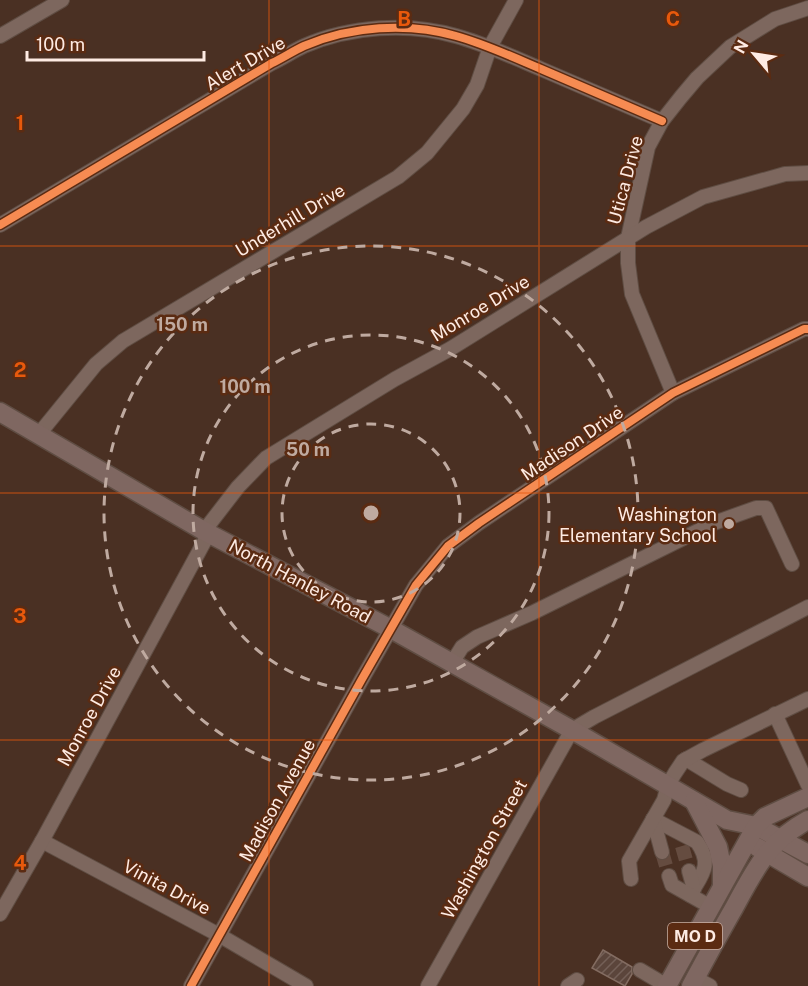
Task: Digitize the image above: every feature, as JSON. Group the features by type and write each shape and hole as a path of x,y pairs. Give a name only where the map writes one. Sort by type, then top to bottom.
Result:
{"main road":[{"name":"North Hanley Road","path":"0,412 206,532 391,629 668,785 751,834 774,856 808,877"},
{"path":"780,838 788,821 808,798"},
{"name":"MO D","path":"667,986 751,834 765,817 808,798"},
{"path":"694,801 718,847 722,866 722,885"},
{"name":"MO D","path":"699,983 756,867 774,856 780,838 808,820"},
{"name":"North Hanley Road","path":"751,834 780,838 808,854"}],"street":[{"path":"0,36 62,0"},
{"name":"Underhill Drive","path":"39,434 96,364 123,341 398,177 427,153 463,109 477,85 490,47 516,0"},
{"name":"Utica Drive","path":"673,393 632,294 628,262 628,238 648,147 662,121 697,78 730,47 776,19 808,8"},
{"name":"Alert Drive","path":"0,225 304,46 351,33 387,28 417,28 454,35 490,47 662,121"},
{"name":"Monroe Drive","path":"0,914 42,841 206,532 238,487 266,458 395,379 450,349 628,238 703,196 785,174 808,173"},
{"name":"Madison Drive","path":"391,629 416,585 448,546 479,523 673,393 808,329"},
{"path":"452,663 462,647 477,637 532,613 714,524 756,508 766,508 792,564"},
{"path":"572,730 808,607"},
{"name":"Madison Avenue","path":"191,986 391,629"},
{"path":"631,879 628,861 664,800 668,785 686,759 808,699"},
{"path":"775,714 808,785"},
{"name":"Washington Street","path":"428,986 572,730"},
{"path":"686,759 741,790"},
{"path":"653,819 680,839 697,842 701,848 706,868 692,892"},
{"path":"653,819 662,852"},
{"name":"Vinita Drive","path":"42,841 219,935 306,986"},
{"path":"689,871 692,892"},
{"path":"669,876 672,885 692,892 711,907"},
{"path":"640,970 667,986"}],"building":[{"path":"603,950 632,967 632,974 625,986 592,968"}],"tunnel":[{"path":"682,846 689,871"},
{"path":"662,852 669,876"}],"cycle path":[{"path":"0,225 272,63 322,39 360,30 418,29 467,39 662,121"},
{"path":"191,986 416,585 448,546 673,393 808,329"}],"place":[{"name":"Washington Elementary School","path":"729,524"}]}
